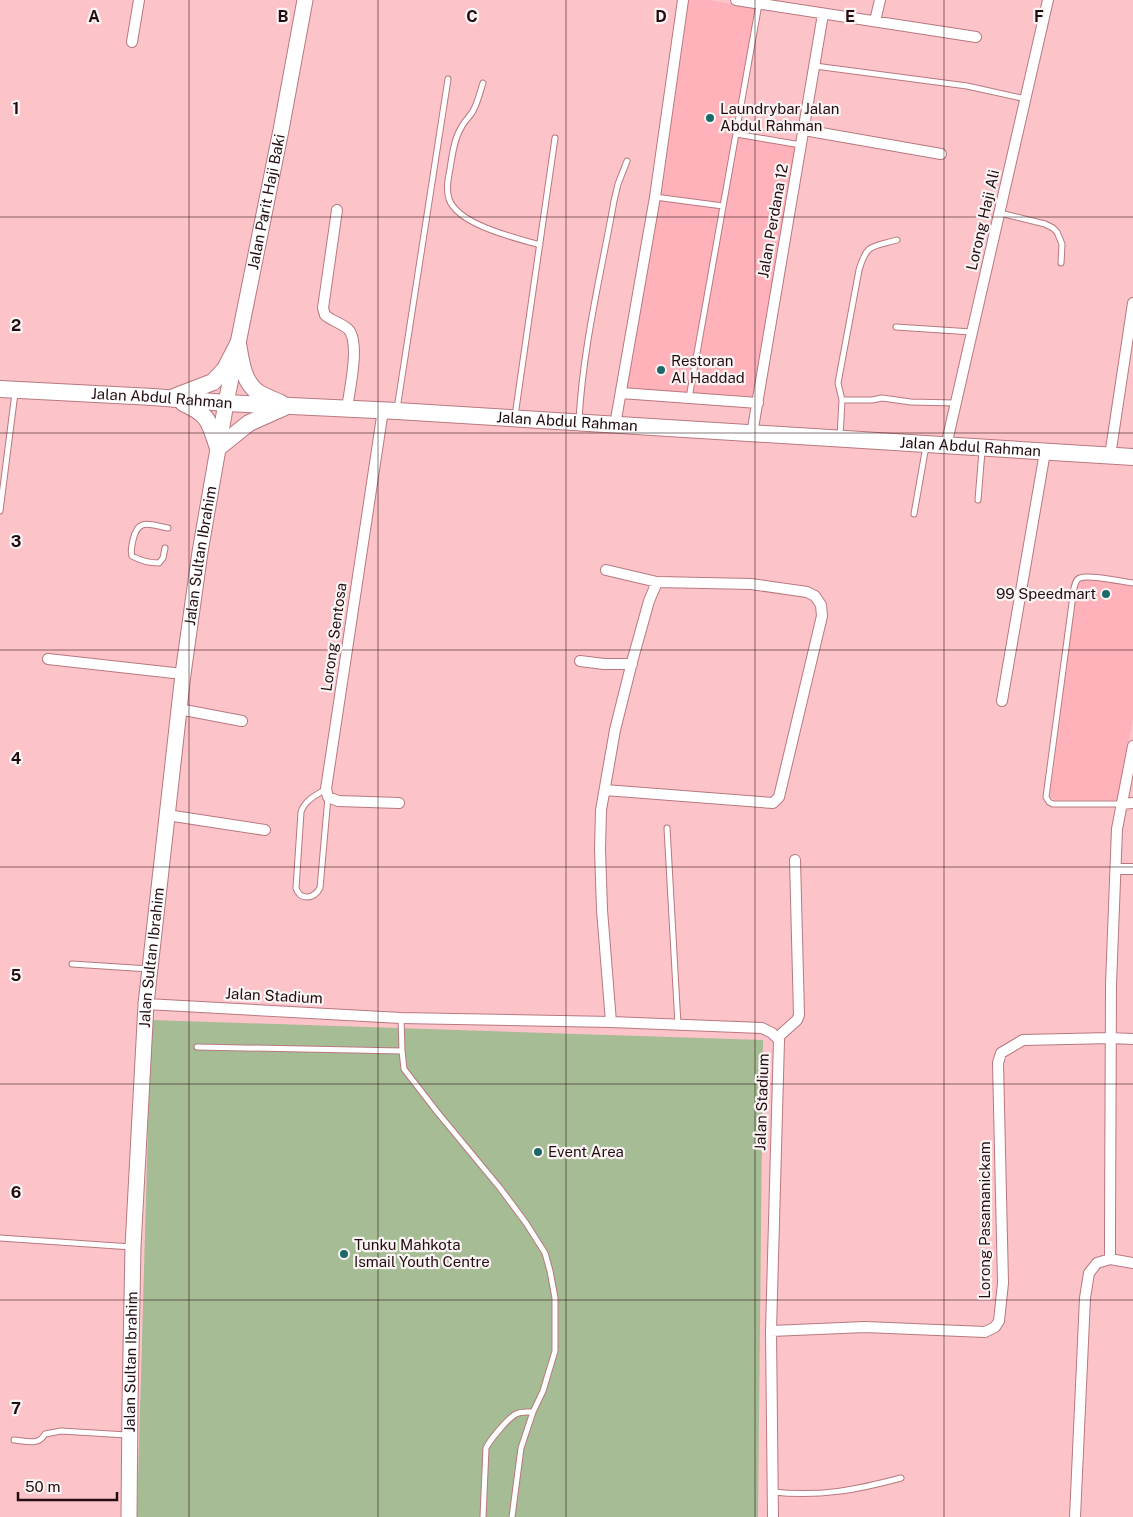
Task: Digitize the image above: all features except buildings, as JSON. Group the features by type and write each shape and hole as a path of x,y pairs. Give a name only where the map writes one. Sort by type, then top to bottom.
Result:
{"main road":[{"path":"172,398 213,382 225,368 238,344"},
{"path":"238,344 242,369 257,392 287,406"},
{"name":"Jalan Abdul Rahman","path":"8,390 172,398 226,403 390,411 1133,457"},
{"path":"172,398 202,413 207,419 218,448 249,423 287,406"}],"street":[{"path":"132,42 139,0"},
{"name":"Jalan Parit Haji Baki","path":"226,403 305,0"},
{"path":"615,425 655,197 683,0"},
{"path":"736,0 760,2 823,14 976,37"},
{"path":"875,21 880,0"},
{"name":"Lorong Haji Ali","path":"946,446 1048,0"},
{"name":"Jalan Perdana 12","path":"752,434 823,14"},
{"path":"804,130 941,154"},
{"path":"337,210 323,308 325,315 349,330 352,337 354,350 347,409"},
{"path":"1110,456 1133,304"},
{"path":"621,393 758,403"},
{"name":"Jalan Sultan Ibrahim","path":"130,1517 133,1247 146,1004 183,674 200,552 226,403"},
{"name":"Lorong Sentosa","path":"327,793 390,411"},
{"path":"1002,701 1045,452"},
{"path":"604,790 773,803 779,797 822,616 821,605 815,596 807,592 751,584 657,582 606,570"},
{"path":"611,1022 602,910 600,810 615,730 649,601 657,582"},
{"path":"48,659 183,674"},
{"path":"580,661 604,664 632,664"},
{"path":"179,709 242,721"},
{"path":"1110,1259 1111,1038 1117,828 1133,746"},
{"path":"327,793 338,801 399,804"},
{"path":"1121,804 1133,804"},
{"path":"167,815 265,830"},
{"path":"777,1038 797,1020 799,1015 795,860"},
{"path":"1116,869 1133,870"},
{"name":"Jalan Stadium","path":"146,1004 401,1018 611,1022 762,1028 772,1033 779,1040 771,1331 773,1517"},
{"name":"Lorong Pasamanickam","path":"771,1331 864,1327 986,1332 995,1327 1000,1321 1003,1283 998,1063 1001,1053 1023,1040 1133,1039"},
{"path":"1075,1517 1085,1298 1089,1273 1097,1263 1110,1259 1133,1263"}],"lane":[{"path":"689,398 760,2"},
{"path":"814,66 967,86 1026,99"},
{"path":"390,411 448,79"},
{"path":"483,83 474,110 457,137 447,188 450,201 467,219 482,226 540,245"},
{"path":"736,134 801,145"},
{"path":"515,419 555,138"},
{"path":"579,423 581,388 587,344 614,201 627,161"},
{"path":"655,197 723,206"},
{"path":"1000,213 1046,224 1053,228 1057,232 1062,244 1061,263"},
{"path":"840,440 842,400 838,383 863,257 871,247 897,240"},
{"path":"896,327 972,332"},
{"path":"0,511 8,390"},
{"path":"842,400 882,398 911,402 956,403"},
{"path":"914,514 926,445"},
{"path":"978,500 982,448"},
{"path":"165,548 163,558 159,563 149,563 135,558 131,552 135,530 138,526 144,524 168,528"},
{"path":"1121,804 1053,804 1046,797 1076,581 1080,577 1088,576 1133,583"},
{"path":"327,793 320,888 314,897 301,896 297,893 296,888 301,812 303,806 308,801 327,793"},
{"path":"667,828 678,1025"},
{"path":"72,964 150,969"},
{"path":"401,1018 404,1069 526,1223 545,1253 550,1271 555,1298 555,1351 543,1391 532,1412 521,1448 512,1517"},
{"path":"197,1047 402,1051"},
{"path":"0,1238 133,1247"},
{"path":"483,1517 486,1448 491,1438 516,1414 532,1412"},
{"path":"14,1440 39,1441 45,1434 61,1431 130,1435"},
{"path":"773,1492 790,1494 837,1492 854,1490 901,1478"}],"shaded area":[{"path":"688,0 708,0 755,8 733,136 796,147 753,398 626,389 661,193"},
{"path":"1089,579 1133,586 1133,719 1117,800 1055,800 1050,797 1077,588 1081,580"}],"green space":[{"path":"151,1020 763,1040 758,1517 137,1517"}],"place":[{"name":"Laundrybar Jalan Abdul Rahman","path":"710,118"},
{"name":"Restoran Al Haddad","path":"661,370"},
{"name":"99 Speedmart","path":"1106,594"},
{"name":"Event Area","path":"538,1152"},
{"name":"Tunku Mahkota Ismail Youth Centre","path":"344,1254"}]}
